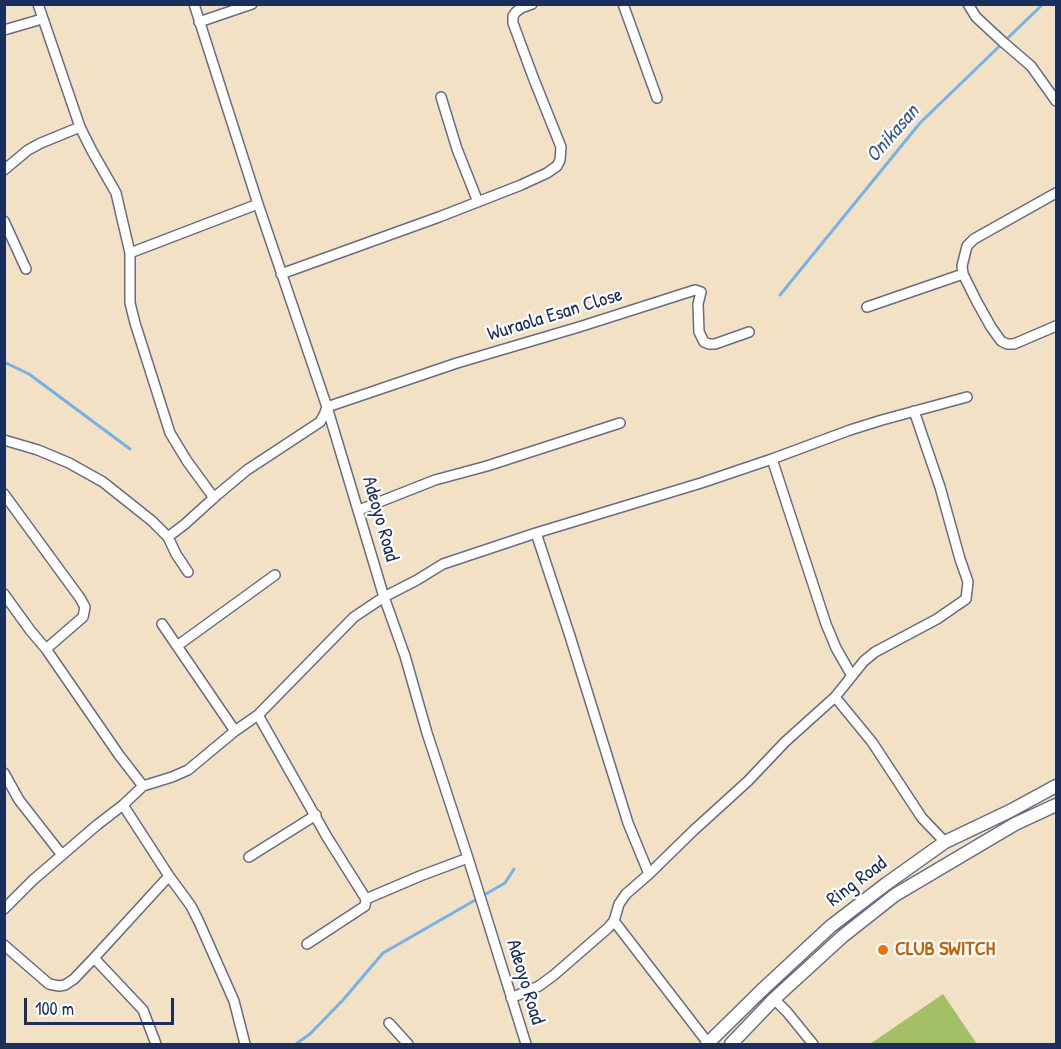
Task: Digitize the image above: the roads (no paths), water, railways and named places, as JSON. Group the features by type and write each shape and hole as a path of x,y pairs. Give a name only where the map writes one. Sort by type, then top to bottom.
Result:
{"main road":[{"name":"Ring Road","path":"708,1044 831,926 886,884 945,842 1056,786"},
{"name":"Ring Road","path":"731,1044 774,999 843,936 895,895 1015,824 1056,805"}],"street":[{"path":"38,4 80,127 116,193 130,253 130,303 171,433 187,461 214,498"},
{"name":"Adeoyo Road","path":"194,4 258,204 327,407 384,597 405,656 427,733 526,1044"},
{"path":"199,22 252,4"},
{"path":"281,273 440,218 547,173 557,166 561,147 513,22 516,12 532,4"},
{"path":"634,4 624,7 657,98"},
{"path":"969,4 976,17 1031,66 1056,101"},
{"path":"4,30 42,19"},
{"path":"441,97 477,202"},
{"path":"4,170 35,147 80,127"},
{"path":"1056,193 974,239 967,246 962,266 963,274 1001,341 1014,344 1056,326"},
{"path":"130,253 258,204"},
{"path":"4,221 26,268"},
{"path":"867,307 963,274"},
{"name":"Wuraola Esan Close","path":"327,407 457,363 695,290 701,292 698,304 699,332 704,342 715,344 749,332"},
{"path":"4,909 33,880 143,786 188,770 258,715 348,623 384,597 452,560 701,483 850,430 967,397"},
{"path":"168,537 247,470 320,422 327,407"},
{"path":"511,998 539,986 608,928 614,921 619,904 626,894 835,697 859,665 874,652 937,619 966,599 968,582 940,487 914,411"},
{"path":"359,510 435,480 487,466 620,423"},
{"path":"4,440 38,450 69,463 103,482 152,521 168,537 188,572"},
{"path":"772,459 826,624 852,676"},
{"path":"4,494 85,607 83,617 46,649"},
{"path":"536,533 628,823 649,874"},
{"path":"177,646 275,575"},
{"path":"4,594 143,786"},
{"path":"162,624 235,731"},
{"path":"835,697 872,742 922,818 945,842"},
{"path":"258,715 327,837 366,899 365,906 307,944"},
{"path":"4,773 19,800 62,855"},
{"path":"123,805 191,906 234,1000 245,1044"},
{"path":"249,857 316,815"},
{"path":"366,899 468,858"},
{"path":"4,945 49,984 65,985 74,980 169,876"},
{"path":"614,921 708,1044"},
{"path":"94,958 143,1010 156,1044"},
{"path":"774,999 813,1044"},
{"path":"389,1023 408,1044"}],"waterway":[{"name":"Onikasan","path":"780,295 920,123 1043,4"},
{"path":"4,362 29,374 130,449"},
{"path":"296,1044 310,1034 343,1000 383,953 505,883 514,869"}],"place":[{"name":"CLUB SWITCH","path":"883,950"}]}
